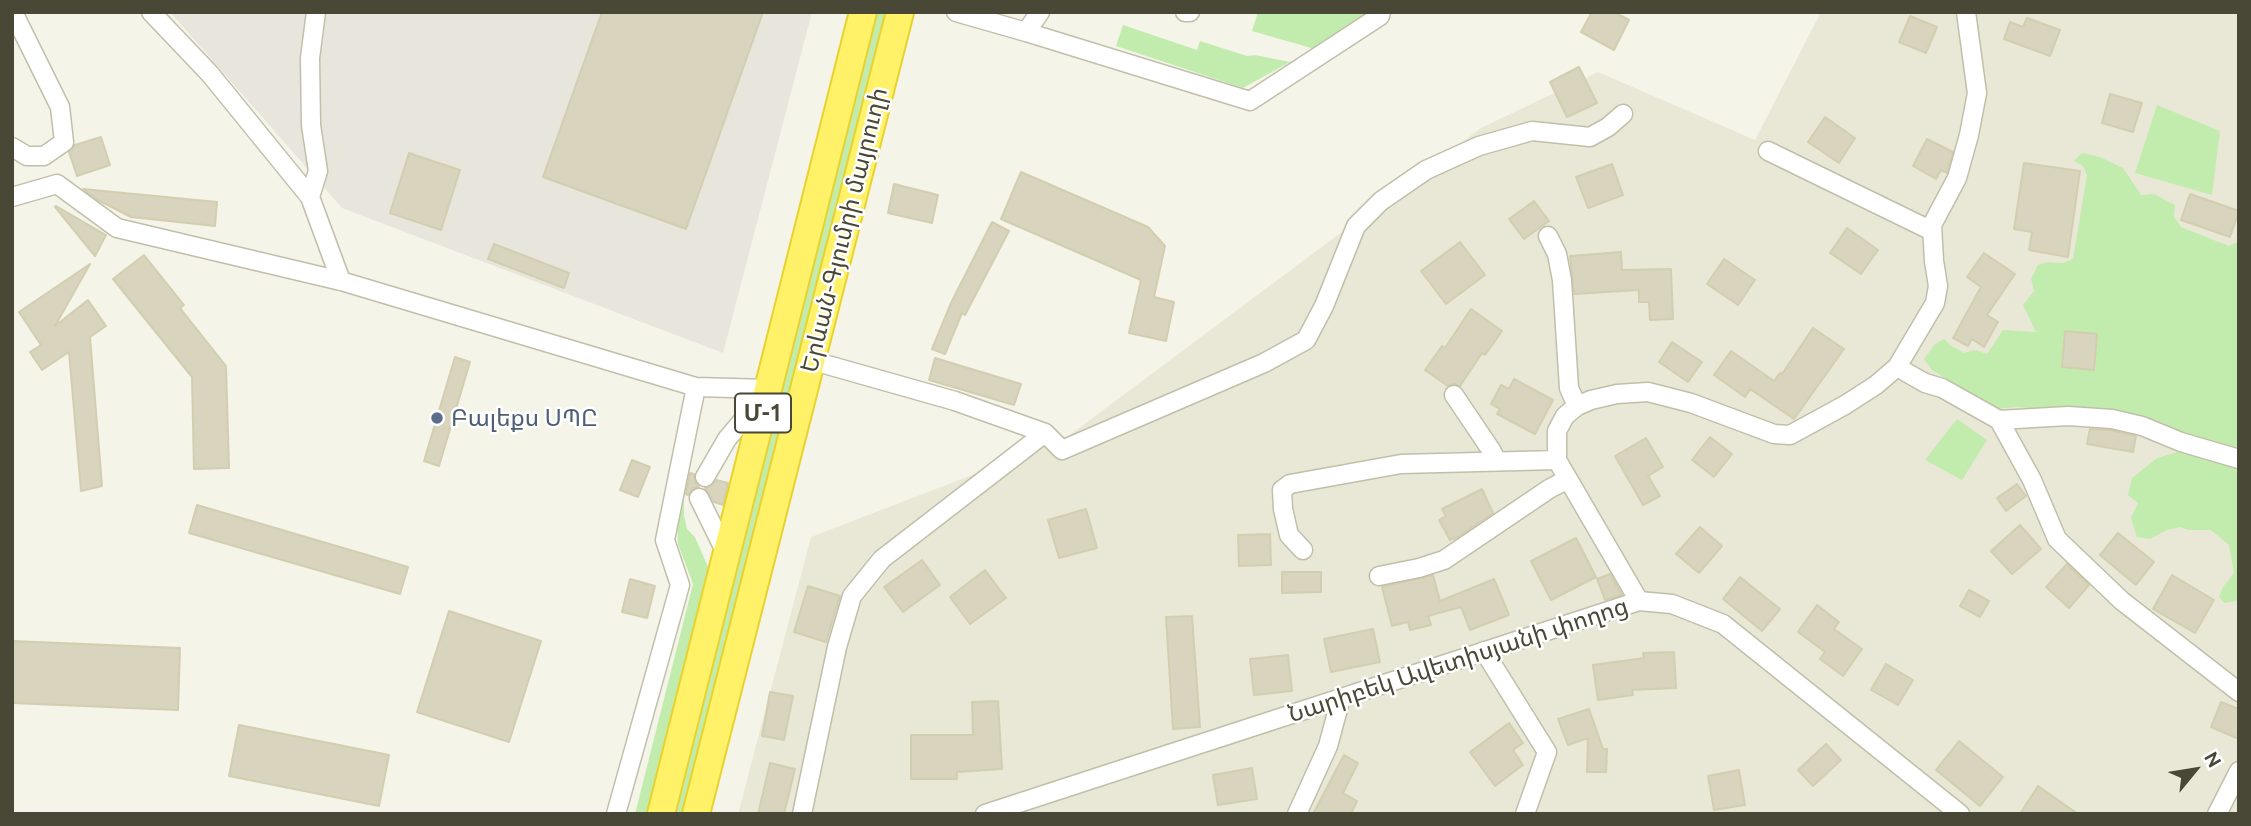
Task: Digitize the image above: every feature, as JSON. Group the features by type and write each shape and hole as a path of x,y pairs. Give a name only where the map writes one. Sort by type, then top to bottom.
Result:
{"highway":[{"name":"Երևան-Գյումրի մայրուղի","path":"662,814 863,12"},
{"name":"Երևան-Գյումրի մայրուղի","path":"697,813 900,12"}],"street":[{"path":"12,147 27,156 44,156 64,142 60,107 13,12"},
{"path":"151,12 210,74 310,197 341,281"},
{"path":"310,197 318,171 312,125 310,58 316,12"},
{"path":"956,12 1250,101 1380,16 1381,12"},
{"path":"1026,32 1040,12"},
{"path":"1639,601 1557,460 1557,431 1565,416 1577,406 1617,394 1648,392 1691,403 1774,434 1790,435 1845,405 1897,367 1935,303 1938,286 1931,225 1957,178 1969,135 1977,93 1966,12"},
{"path":"810,360 955,401 1045,433 1062,450 1264,363 1306,340 1324,306 1356,226 1381,201 1426,170 1479,146 1532,131 1590,137 1623,114"},
{"path":"1768,150 1932,231"},
{"path":"12,197 57,184 117,228 341,281 696,387 768,389"},
{"path":"1548,236 1557,254 1562,280 1569,388 1577,406"},
{"path":"1897,367 1925,383 1942,388 1999,420 2032,480 2057,539 2122,601 2239,692"},
{"path":"616,814 680,585 664,540 696,387"},
{"path":"705,477 727,439 768,389"},
{"path":"1454,395 1497,461"},
{"path":"1999,420 2068,416 2112,419 2142,426 2181,442 2239,459"},
{"path":"802,814 837,647 852,596 882,559 1045,433"},
{"path":"1303,550 1289,536 1283,509 1282,490 1290,484 1401,464 1557,460"},
{"path":"1378,576 1444,560 1568,478"},
{"path":"699,498 728,556"},
{"name":"Նարիբեկ Ավետիսյանի փողոց","path":"985,814 1639,601 1672,604 1723,624 1960,814"},
{"path":"1483,651 1547,752 1525,814"},
{"path":"1297,814 1328,746 1341,698"},
{"path":"2217,814 2239,771"}],"shaded area":[{"path":"170,12 812,12 723,353 342,208"},
{"path":"1821,12 2239,12 2239,814 738,814 811,537 1063,440 1481,128 1598,72 1755,140"}],"green space":[{"path":"879,12 886,12 889,16 686,814 672,814 876,16"},
{"path":"1258,12 1369,12 1367,19 1318,50 1252,31"},
{"path":"1123,25 1197,50 1200,41 1247,56 1290,62 1243,88 1116,46"},
{"path":"2157,105 2220,131 2212,195 2135,173"},
{"path":"2082,153 2100,157 2123,168 2141,195 2154,194 2175,205 2174,217 2181,227 2229,246 2239,241 2239,599 2236,601 2225,603 2219,597 2234,573 2229,545 2211,530 2189,530 2180,527 2150,539 2137,537 2131,518 2138,503 2128,495 2132,478 2157,458 2181,451 2149,422 2061,410 2017,407 1995,409 1932,370 1924,359 1935,344 1944,339 1964,353 1975,350 1987,354 2003,330 2036,332 2023,305 2034,291 2031,279 2038,265 2073,259 2087,175 2083,166 2074,161"},
{"path":"1957,419 1987,440 1962,480 1925,460"},
{"path":"684,498 687,529 695,537 712,576 650,814 635,814 693,584 678,544 677,521"}],"building":[{"path":"602,12 763,12 686,229 543,177"},
{"path":"1592,12 1614,12 1629,20 1614,50 1581,32"},
{"path":"1910,16 1937,27 1926,53 1899,42"},
{"path":"2027,18 2060,30 2050,56 2004,39 2010,22 2023,27"},
{"path":"1579,67 1597,103 1567,117 1550,82"},
{"path":"2110,94 2142,103 2133,132 2102,123"},
{"path":"1825,117 1855,138 1839,163 1808,142"},
{"path":"101,137 110,165 77,176 69,152 75,145"},
{"path":"1927,139 1953,152 1947,173 1941,170 1936,179 1913,166"},
{"path":"409,153 460,170 441,230 390,213"},
{"path":"2024,163 2080,171 2068,257 2029,250 2032,232 2014,229"},
{"path":"1612,164 1623,195 1588,208 1576,177"},
{"path":"1021,172 1148,227 1165,246 1154,297 1174,302 1166,341 1129,333 1141,280 1001,219"},
{"path":"894,184 938,195 932,223 888,213"},
{"path":"83,189 217,202 215,226 131,217"},
{"path":"2190,194 2239,211 2230,237 2181,220"},
{"path":"1534,201 1549,221 1524,239 1509,219"},
{"path":"55,207 106,235 95,256"},
{"path":"992,222 1009,231 965,315 962,313 945,354 932,349 951,303"},
{"path":"1847,228 1878,250 1861,274 1830,253"},
{"path":"1460,242 1485,275 1446,304 1421,271"},
{"path":"494,244 569,273 564,288 488,259"},
{"path":"1621,252 1622,270 1671,269 1673,319 1650,320 1649,302 1639,302 1639,290 1574,294 1570,256"},
{"path":"1984,253 2015,274 1987,315 1998,322 1984,347 1972,339 1968,346 1953,338 1981,287 1967,277"},
{"path":"144,255 184,305 180,308 226,366 229,468 194,469 192,377 113,279"},
{"path":"1724,259 1755,280 1738,305 1707,284"},
{"path":"90,264 55,326 88,300 106,326 90,337 102,486 81,491 69,352 42,370 30,352 41,345 19,312"},
{"path":"1471,309 1502,331 1485,355 1482,353 1460,386 1448,386 1425,370 1442,346 1445,348"},
{"path":"1813,328 1844,349 1794,419 1750,389 1745,397 1714,375 1731,351 1774,381 1782,374"},
{"path":"2065,331 2097,334 2094,370 2062,367"},
{"path":"1672,342 1702,362 1688,382 1659,362"},
{"path":"455,357 470,362 439,466 424,461"},
{"path":"935,358 1021,384 1014,405 929,380"},
{"path":"1514,379 1553,400 1535,434 1497,414 1500,409 1491,404 1501,385 1509,389"},
{"path":"2090,429 2136,436 2133,452 2087,444"},
{"path":"1710,437 1732,454 1714,477 1692,460"},
{"path":"1646,438 1663,467 1648,476 1660,496 1643,505 1615,456"},
{"path":"632,460 650,467 638,497 620,490"},
{"path":"690,473 694,474 699,487 693,488 688,495 686,494"},
{"path":"716,480 728,483 723,505 714,502 705,488"},
{"path":"2017,484 2026,496 2006,511 1997,498"},
{"path":"1482,489 1493,513 1450,540 1439,520 1446,516 1442,509"},
{"path":"197,505 408,567 400,594 189,533"},
{"path":"1086,509 1097,548 1059,558 1048,520"},
{"path":"2020,525 2041,549 2012,574 1991,551"},
{"path":"1700,527 1722,546 1699,573 1676,554"},
{"path":"2118,533 2154,562 2136,585 2100,555"},
{"path":"1270,534 1271,565 1239,566 1238,535"},
{"path":"1576,538 1596,577 1551,600 1531,561"},
{"path":"922,560 940,585 903,612 884,587"},
{"path":"2067,564 2089,585 2069,608 2046,587"},
{"path":"985,570 1006,598 970,624 950,597"},
{"path":"1282,572 1321,572 1321,592 1282,593"},
{"path":"1610,574 1622,595 1605,600 1597,579"},
{"path":"1433,575 1440,601 1494,579 1509,615 1470,630 1461,607 1428,616 1431,625 1410,630 1408,622 1392,626 1382,587"},
{"path":"2172,575 2214,600 2195,633 2153,609"},
{"path":"1740,577 1780,609 1762,631 1723,599"},
{"path":"630,579 655,586 647,618 622,612"},
{"path":"808,586 840,596 826,642 794,632"},
{"path":"1969,590 1989,601 1980,617 1960,606"},
{"path":"1817,605 1839,622 1834,629 1862,649 1843,676 1820,659 1825,652 1798,632"},
{"path":"449,611 541,641 509,742 417,712"},
{"path":"1192,616 1200,727 1173,729 1166,617"},
{"path":"1373,629 1380,662 1331,672 1324,639"},
{"path":"12,641 180,648 178,710 12,703"},
{"path":"1674,652 1676,688 1632,690 1633,695 1598,700 1593,665 1644,658 1643,653"},
{"path":"1288,655 1292,691 1254,695 1250,659"},
{"path":"1886,664 1913,680 1898,705 1871,690"},
{"path":"770,692 793,696 784,740 762,736"},
{"path":"998,701 1002,769 957,772 957,779 911,779 911,735 973,735 972,702"},
{"path":"2221,702 2239,709 2239,739 2211,727"},
{"path":"1589,709 1603,749 1607,749 1606,772 1587,772 1588,738 1568,745 1558,719"},
{"path":"1509,723 1523,743 1513,750 1523,765 1495,786 1470,752"},
{"path":"239,725 389,755 379,806 229,776"},
{"path":"1959,741 2003,777 1980,806 1936,770"},
{"path":"1826,744 1841,760 1813,786 1798,770"},
{"path":"1344,755 1358,763 1343,793 1357,801 1351,814 1313,814"},
{"path":"770,763 795,769 784,814 758,814"},
{"path":"1252,768 1257,799 1218,805 1213,775"},
{"path":"1739,770 1745,805 1714,810 1708,776"},
{"path":"2038,786 2078,814 2020,814"}],"place":[{"name":"Բալեքս ՍՊԸ","path":"437,418"}]}
